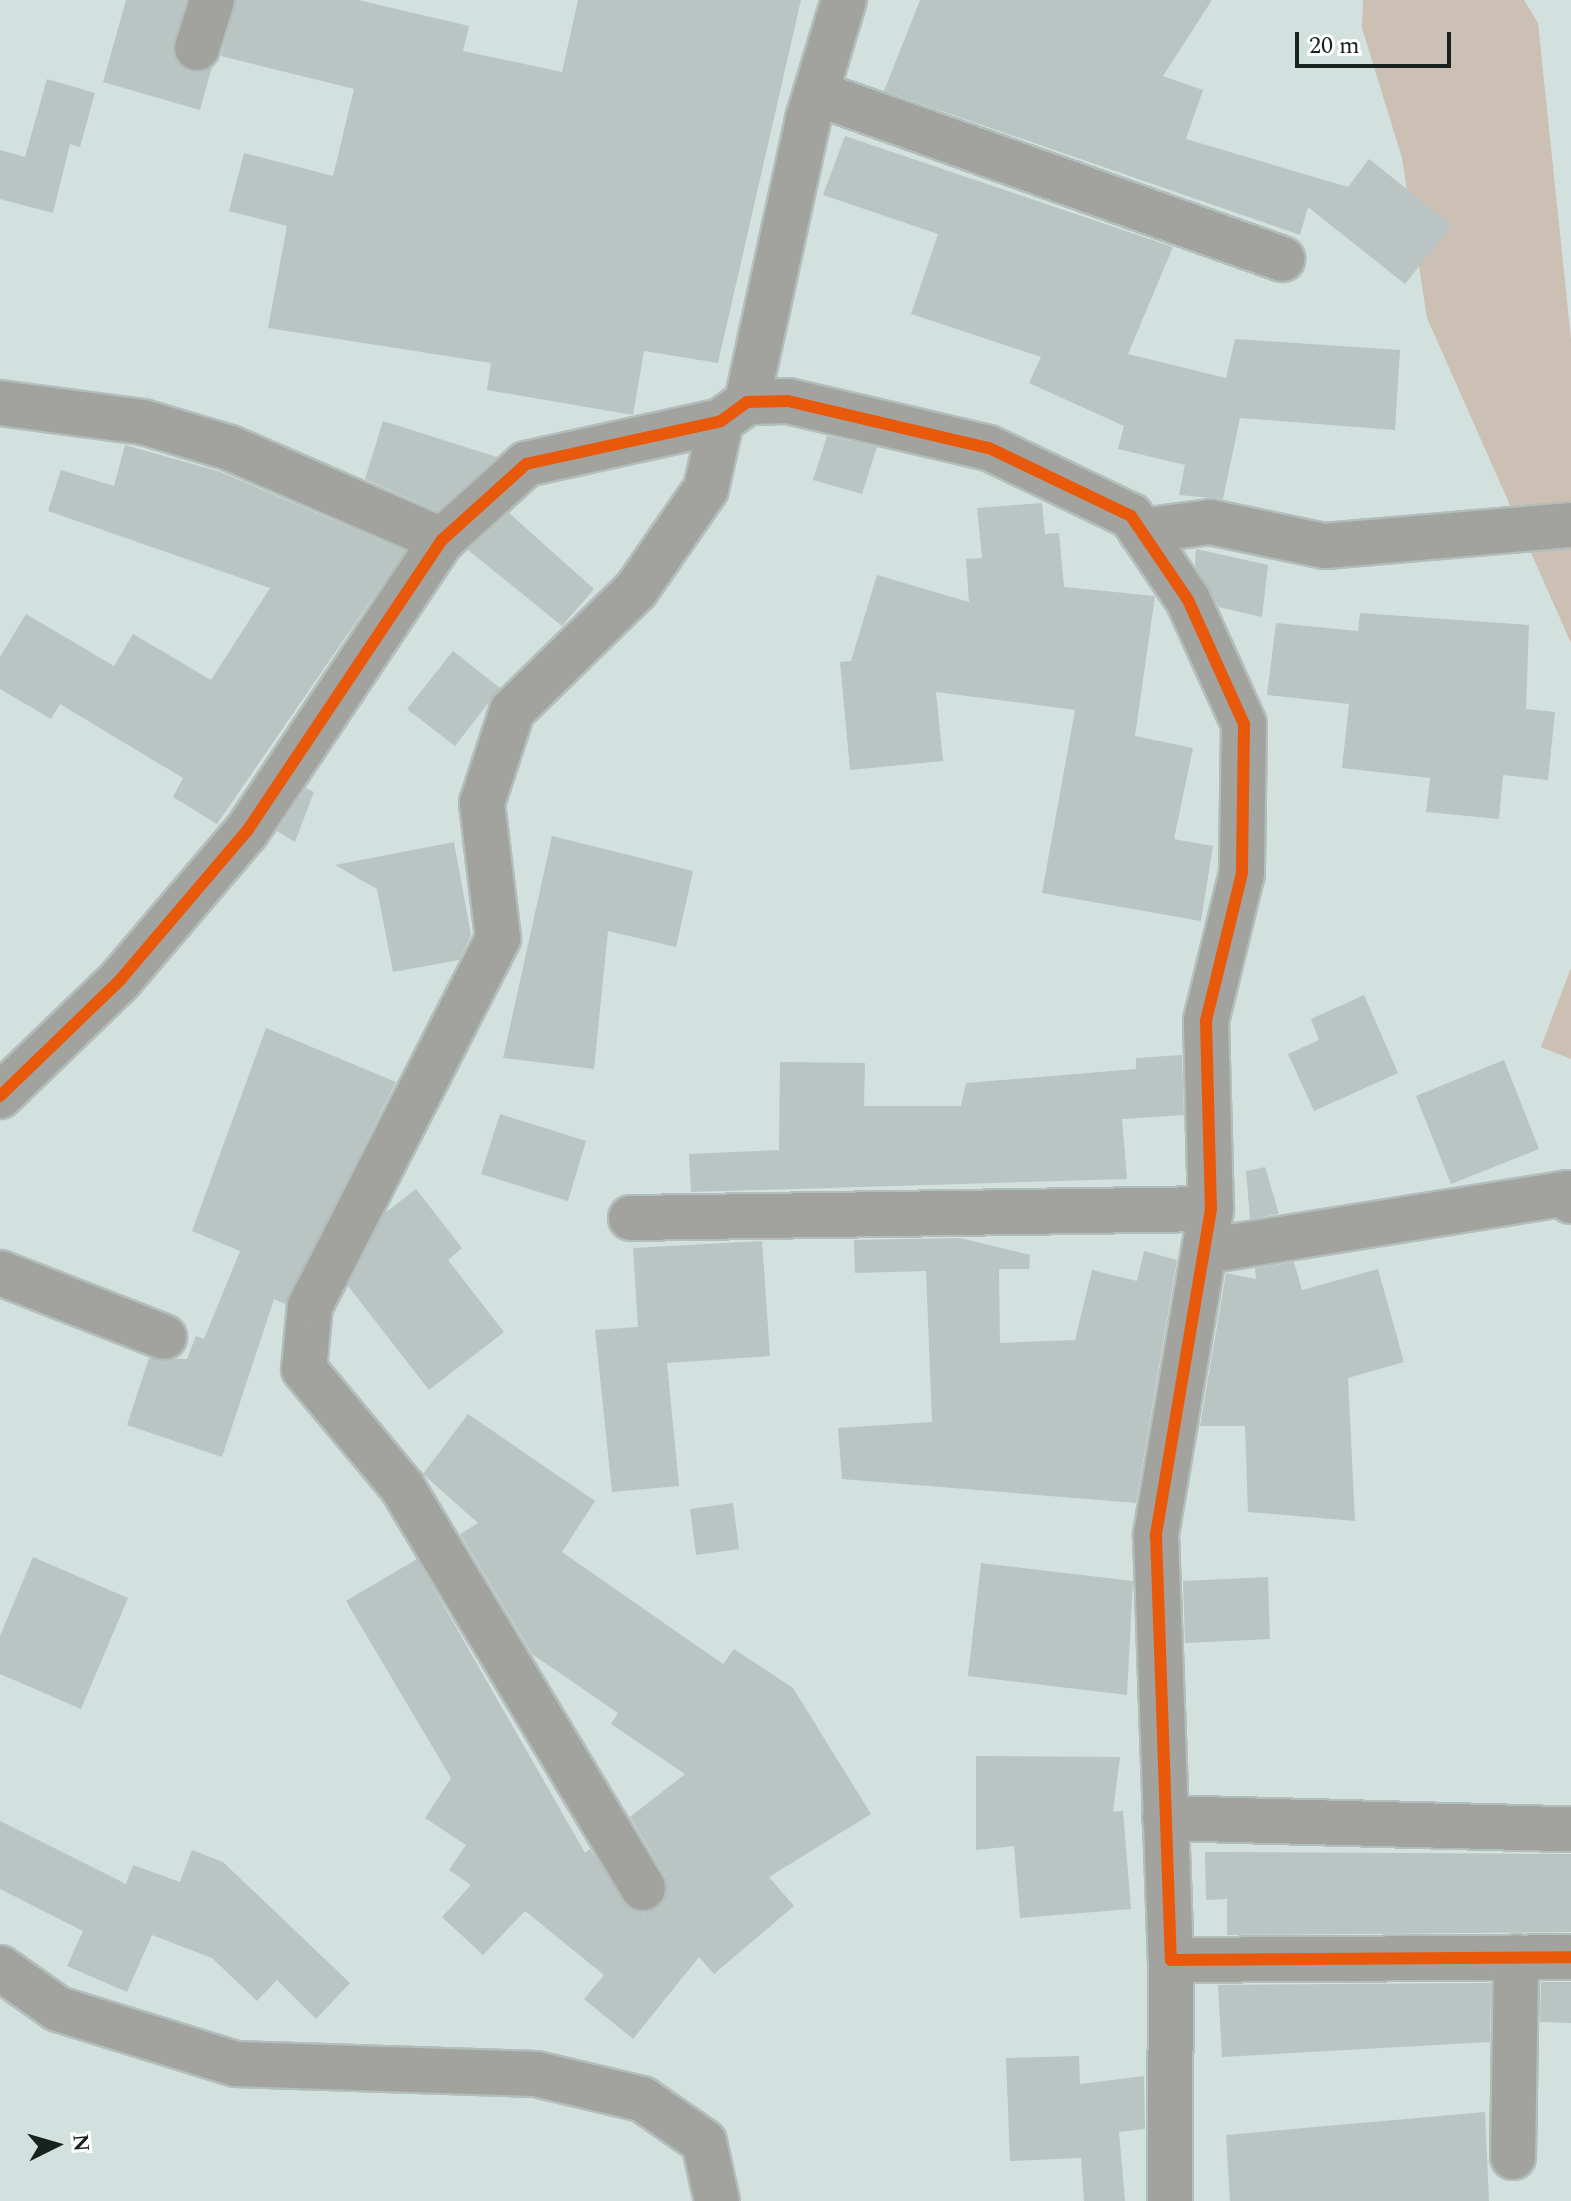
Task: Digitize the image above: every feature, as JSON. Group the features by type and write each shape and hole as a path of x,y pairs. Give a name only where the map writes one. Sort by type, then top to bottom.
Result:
{"street":[{"path":"197,48 212,0"},
{"path":"643,1888 403,1488 304,1369 310,1306 498,938 482,803 512,711 636,590 706,489 734,412 816,93 844,0"},
{"path":"816,93 1282,259"},
{"path":"0,1096 120,980 247,831 442,540 526,464 788,401 989,448 1131,516 1188,600 1244,724 1242,873 1206,1021 1208,1230 1156,1535 1171,1960 1170,2201"},
{"path":"0,403 143,422 230,448 442,540"},
{"path":"1141,531 1210,522 1325,546 1571,525"},
{"path":"631,1218 1208,1230 1567,1193 1571,1201"},
{"path":"0,1273 164,1337"},
{"path":"1165,1818 1571,1829"},
{"path":"1513,2157 1516,1957"},
{"path":"1171,1960 1571,1957"},
{"path":"0,1968 58,2009 236,2064 536,2074 642,2099 704,2142 717,2201"}],"shaded area":[{"path":"1363,0 1524,0 1538,23 1571,339 1571,643 1427,318 1402,158 1362,28"},
{"path":"1571,968 1571,1059 1541,1047"}],"building":[{"path":"126,0 186,0 173,53 189,72 212,67 200,110 103,82"},
{"path":"236,0 358,0 469,26 463,51 562,72 578,0 801,0 718,363 644,351 633,415 487,390 491,363 268,328 287,226 229,211 244,153 333,176 354,89 221,56"},
{"path":"920,0 1212,0 1163,76 1203,90 1186,139 1348,187 1369,159 1452,225 1405,284 1308,207 1300,235 884,91"},
{"path":"47,79 95,93 80,147 70,144 53,213 0,199 0,150 25,157"},
{"path":"845,136 1173,247 1128,354 1226,378 1235,339 1400,350 1395,430 1240,418 1223,499 1179,495 1185,465 1118,449 1124,426 1029,383 1041,357 911,314 938,234 823,195"},
{"path":"383,421 497,457 437,511 365,479"},
{"path":"827,436 877,447 862,494 813,480"},
{"path":"125,445 221,472 405,551 217,824 173,797 183,778 60,704 51,719 0,689 0,657 26,614 114,666 133,634 211,680 270,588 48,511 61,470 114,486"},
{"path":"1042,503 1045,534 1059,533 1064,587 1155,596 1135,736 1193,748 1174,839 1213,846 1201,921 1042,893 1075,710 936,692 943,761 850,770 840,662 851,661 877,575 969,602 966,559 982,558 977,508"},
{"path":"509,513 594,589 562,626 468,550"},
{"path":"1196,549 1268,565 1262,617 1219,607 1195,565"},
{"path":"1360,613 1529,625 1526,709 1555,712 1548,780 1503,775 1499,819 1426,812 1430,778 1342,768 1349,704 1267,695 1276,623 1358,631"},
{"path":"453,651 500,688 455,746 407,709"},
{"path":"306,788 314,792 295,842 277,831"},
{"path":"552,836 693,871 676,947 608,931 594,1069 503,1058"},
{"path":"454,842 471,935 459,960 393,972 377,889 335,865"},
{"path":"1364,995 1398,1073 1314,1111 1288,1054 1319,1040 1311,1019"},
{"path":"266,1028 396,1082 285,1304 274,1299 222,1457 127,1425 149,1358 187,1359 196,1336 204,1339 240,1251 192,1231"},
{"path":"1182,1055 1184,1115 1122,1119 1127,1179 691,1192 689,1154 779,1150 780,1062 865,1063 864,1106 961,1106 966,1083 1136,1069 1136,1058"},
{"path":"1504,1060 1539,1149 1451,1184 1416,1096"},
{"path":"500,1114 586,1141 568,1201 481,1174"},
{"path":"1265,1167 1279,1214 1250,1219 1246,1171"},
{"path":"416,1189 462,1248 448,1260 504,1332 429,1390 348,1286 385,1213"},
{"path":"960,1238 1030,1255 1029,1269 999,1269 1000,1343 1075,1340 1092,1270 1137,1281 1144,1251 1177,1260 1136,1503 842,1479 838,1428 932,1422 926,1271 855,1273 854,1240"},
{"path":"762,1241 770,1356 667,1363 679,1486 612,1492 595,1330 638,1327 633,1248"},
{"path":"1294,1262 1302,1290 1378,1269 1404,1362 1348,1378 1355,1521 1248,1512 1245,1426 1200,1426 1226,1273 1256,1279 1255,1268"},
{"path":"468,1414 595,1501 562,1552 723,1664 734,1649 793,1688 871,1814 769,1877 794,1906 714,1974 699,1957 633,2039 584,1999 604,1975 525,1911 483,1955 442,1917 471,1885 449,1870 466,1845 425,1818 451,1778 346,1601 417,1559 585,1853 590,1849 630,1909 644,1913 664,1901 665,1876 630,1817 685,1774 611,1724 618,1713 532,1654 460,1534 478,1523 423,1474"},
{"path":"733,1503 739,1549 696,1555 690,1509"},
{"path":"33,1557 128,1598 81,1709 0,1674 0,1636"},
{"path":"981,1563 1133,1581 1127,1695 968,1676"},
{"path":"1268,1577 1270,1639 1185,1643 1183,1581"},
{"path":"976,1756 1120,1757 1113,1812 1123,1811 1131,1909 1020,1918 1014,1846 976,1850"},
{"path":"0,1821 126,1884 133,1865 180,1882 192,1850 223,1862 350,1983 316,2019 277,1980 257,2001 212,1958 152,1935 127,1992 67,1966 83,1931 0,1889"},
{"path":"1205,1852 1571,1854 1571,1932 1227,1935 1227,1899 1206,1900"},
{"path":"1541,1982 1571,1982 1571,2023 1540,2022"},
{"path":"1491,1983 1490,2042 1222,2057 1218,1985"},
{"path":"1079,2056 1080,2084 1144,2076 1145,2129 1119,2132 1125,2201 1084,2201 1081,2158 1010,2161 1006,2058"},
{"path":"1485,2112 1489,2201 1230,2201 1226,2135"}],"cycle path":[{"path":"0,1096 120,980 247,831 442,540 526,464 721,421 747,402 788,401 989,448 1131,516 1188,600 1244,724 1242,873 1206,1021 1211,1209 1156,1535 1171,1960 1571,1957"}]}
